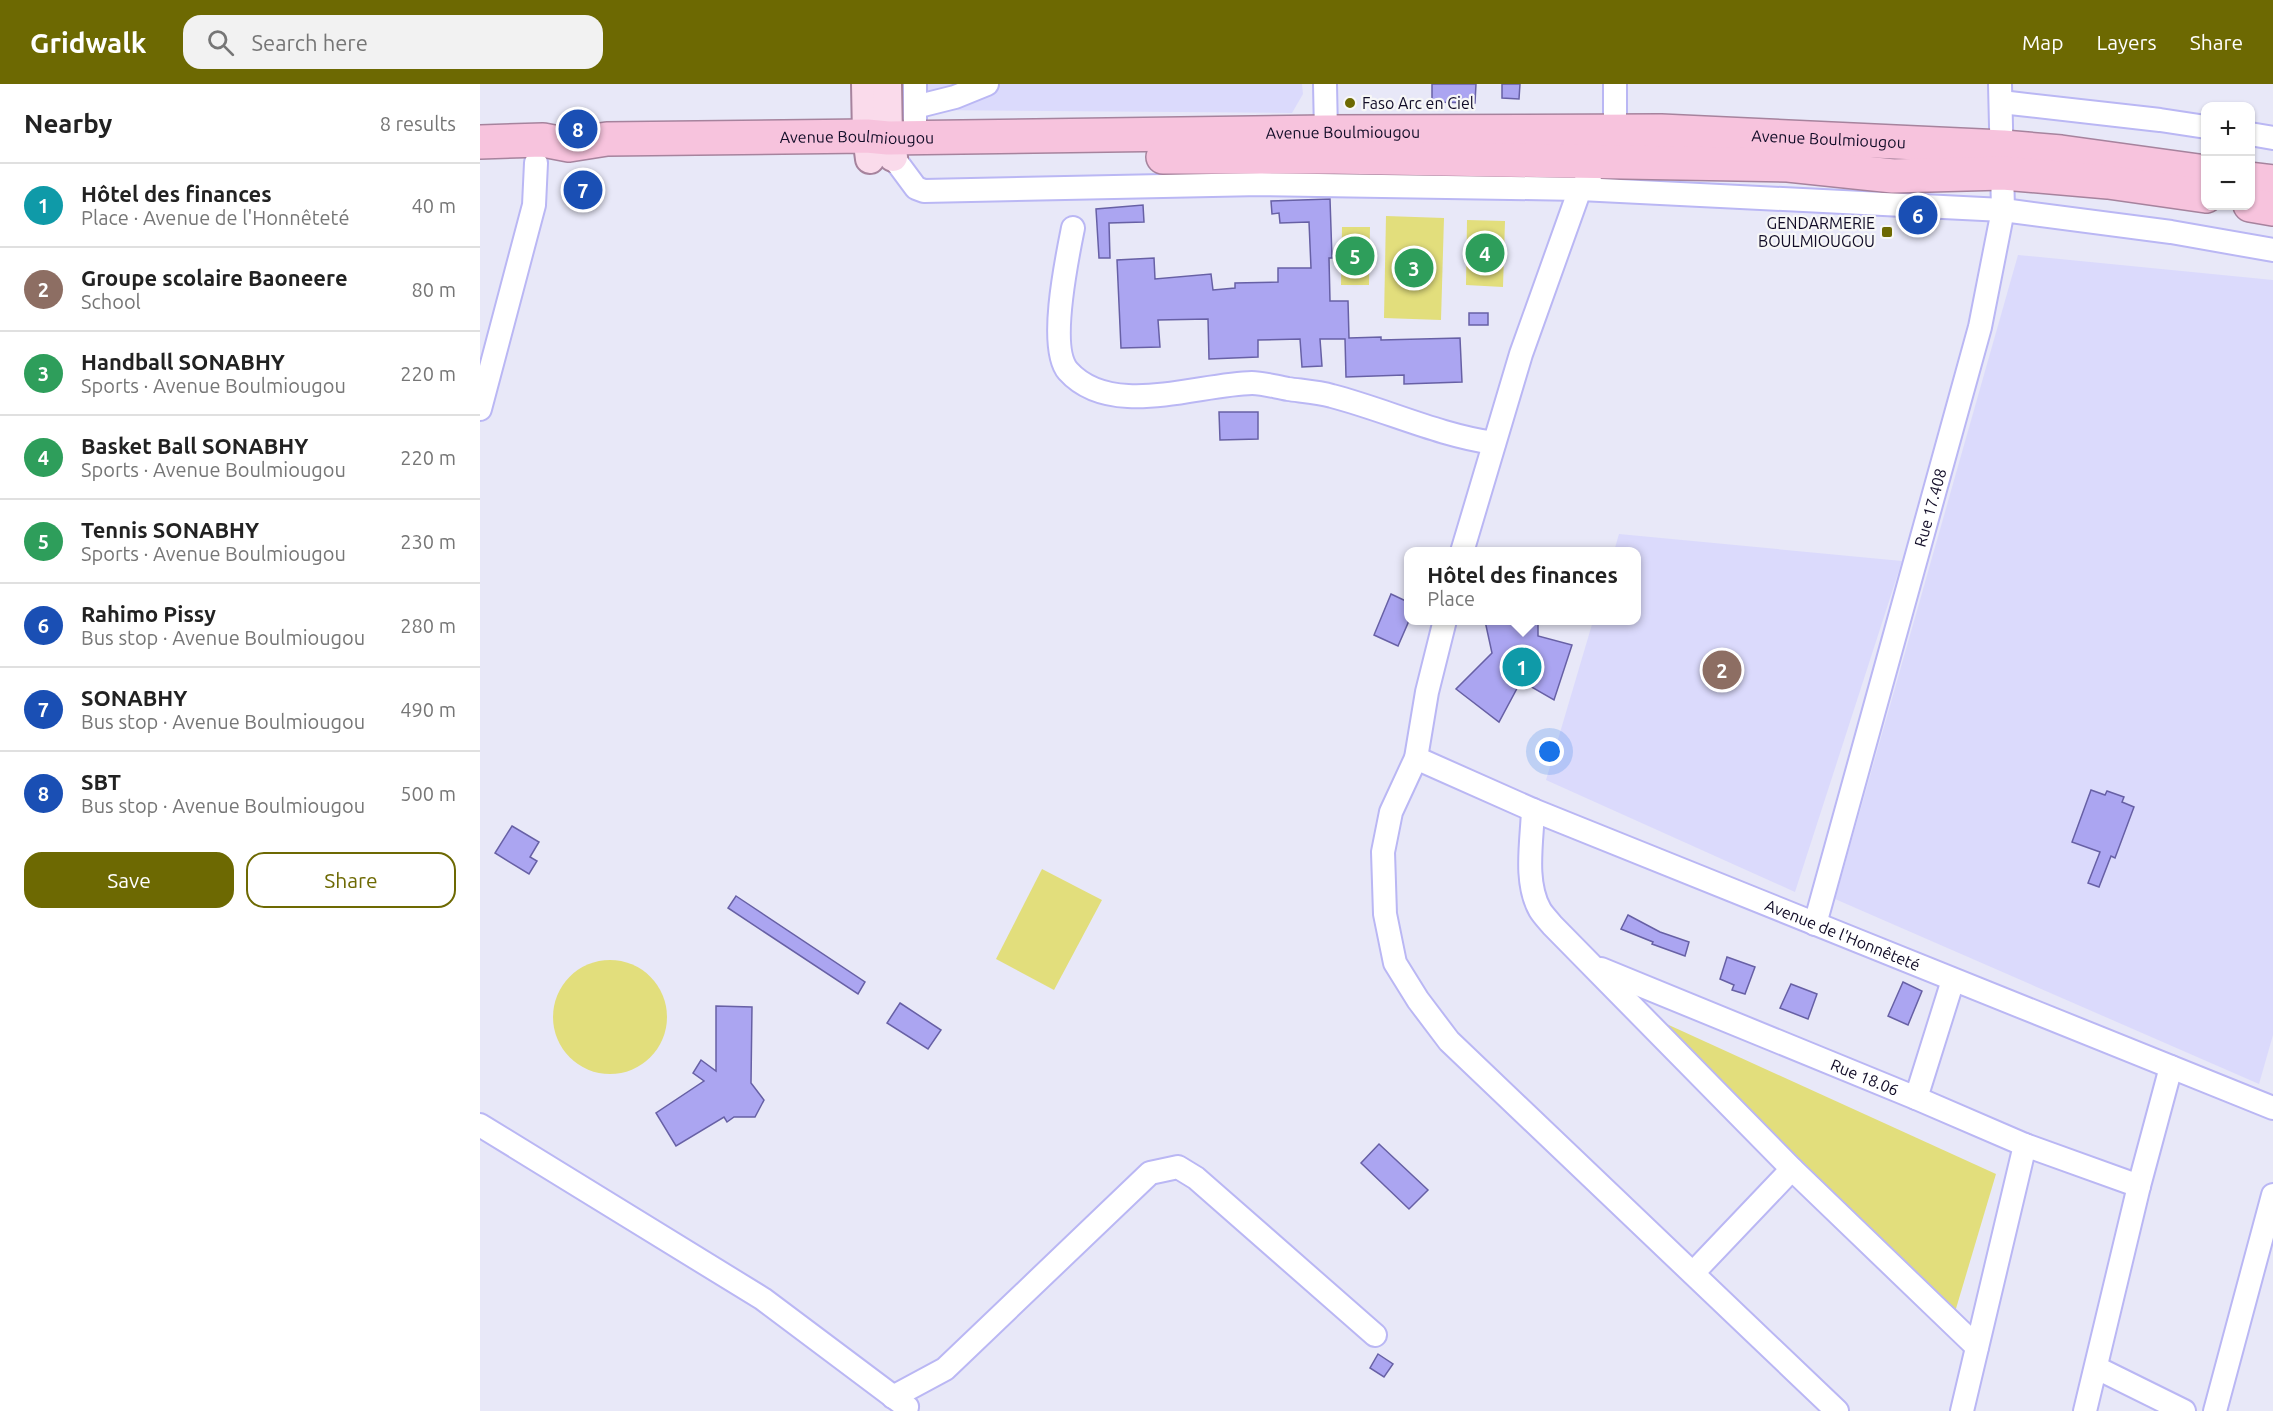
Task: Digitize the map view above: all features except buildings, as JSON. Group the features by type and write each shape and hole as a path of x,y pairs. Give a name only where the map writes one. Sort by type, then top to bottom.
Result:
{"highway":[{"name":"Avenue Boulmiougou","path":"480,142 543,140 569,145 607,139 891,139 1326,132 1609,146 1893,176 2061,152 2201,171"},
{"name":"Avenue Boulmiougou","path":"480,164 694,159 891,139 1334,157 1609,146"},
{"name":"Avenue Boulmiougou","path":"2003,160 2109,182 2201,195"},
{"path":"2255,179 2273,182"},
{"path":"2255,206 2273,209"}],"main road":[{"path":"866,84 891,139"},
{"path":"887,84 891,139"}],"street":[{"path":"891,139 915,84"},
{"path":"891,139 955,97 987,84"},
{"path":"1325,84 1326,132"},
{"path":"1463,547 1521,354 1580,189 1609,146 1615,84"},
{"path":"2001,93 2201,126"},
{"name":"Rue 17.408","path":"1815,924 1980,327 2002,210 2001,93"},
{"path":"2255,135 2273,138"},
{"path":"891,139 916,188 924,191 1261,184 1580,189 2002,210 2171,232 2273,250"},
{"path":"480,409 534,205 536,163"},
{"path":"1073,228 1058,336 1066,369 1101,392 1132,396 1252,383 1332,396 1479,441 1494,443"},
{"path":"1443,625 1427,692 1416,758 1391,812 1383,852 1385,914 1395,963 1418,1000 1449,1041 1837,1411"},
{"name":"Avenue de l'Honnêteté","path":"1416,758 1533,810 2273,1108"},
{"path":"1533,810 1531,866 1533,891 1540,910 1591,965 1792,1168 1977,1347"},
{"name":"Rue 18.06","path":"1591,965 2025,1145 2139,1186"},
{"path":"1916,1098 1953,980"},
{"path":"2085,1411 2139,1186 2171,1067"},
{"path":"480,1125 763,1299 900,1404 945,1369 1150,1173 1178,1167 1196,1178 1375,1335"},
{"path":"1962,1411 2025,1145"},
{"path":"1693,1273 1792,1168"},
{"path":"2215,1411 2268,1240 2273,1195"},
{"path":"2097,1368 2184,1411"}],"shaded area":[{"path":"925,84 1302,84 1303,94 1292,113 925,110"},
{"path":"1386,216 1444,218 1441,320 1384,318"},
{"path":"1467,220 1505,221 1503,287 1466,285"},
{"path":"1342,227 1370,227 1369,285 1341,285"},
{"path":"2018,255 2273,280 2273,1035 2259,1084 1835,899"},
{"path":"1619,534 1902,561 1795,892 1546,780 1592,625 1641,625 1641,547 1615,547"},
{"path":"1042,869 1102,900 1054,990 996,959"},
{"path":"610,960 632,964 650,977 663,995 667,1017 663,1039 650,1057 632,1070 610,1074 588,1070 570,1057 557,1039 553,1017 557,995 570,977 588,964"},
{"path":"1660,1021 1996,1174 1955,1312"}],"place":[{"name":"Faso Arc en Ciel","path":"1350,103"},
{"name":"SBT","path":"578,129"},
{"name":"SONABHY","path":"583,190"},
{"name":"Rahimo Pissy","path":"1918,215"},
{"name":"GENDARMERIE BOULMIOUGOU","path":"1887,232"},
{"name":"Basket Ball SONABHY","path":"1485,253"},
{"name":"Tennis SONABHY","path":"1355,256"},
{"name":"Handball SONABHY","path":"1414,268"},
{"name":"Hôtel des finances","path":"1522,667"},
{"name":"Groupe scolaire Baoneere","path":"1722,670"}]}
